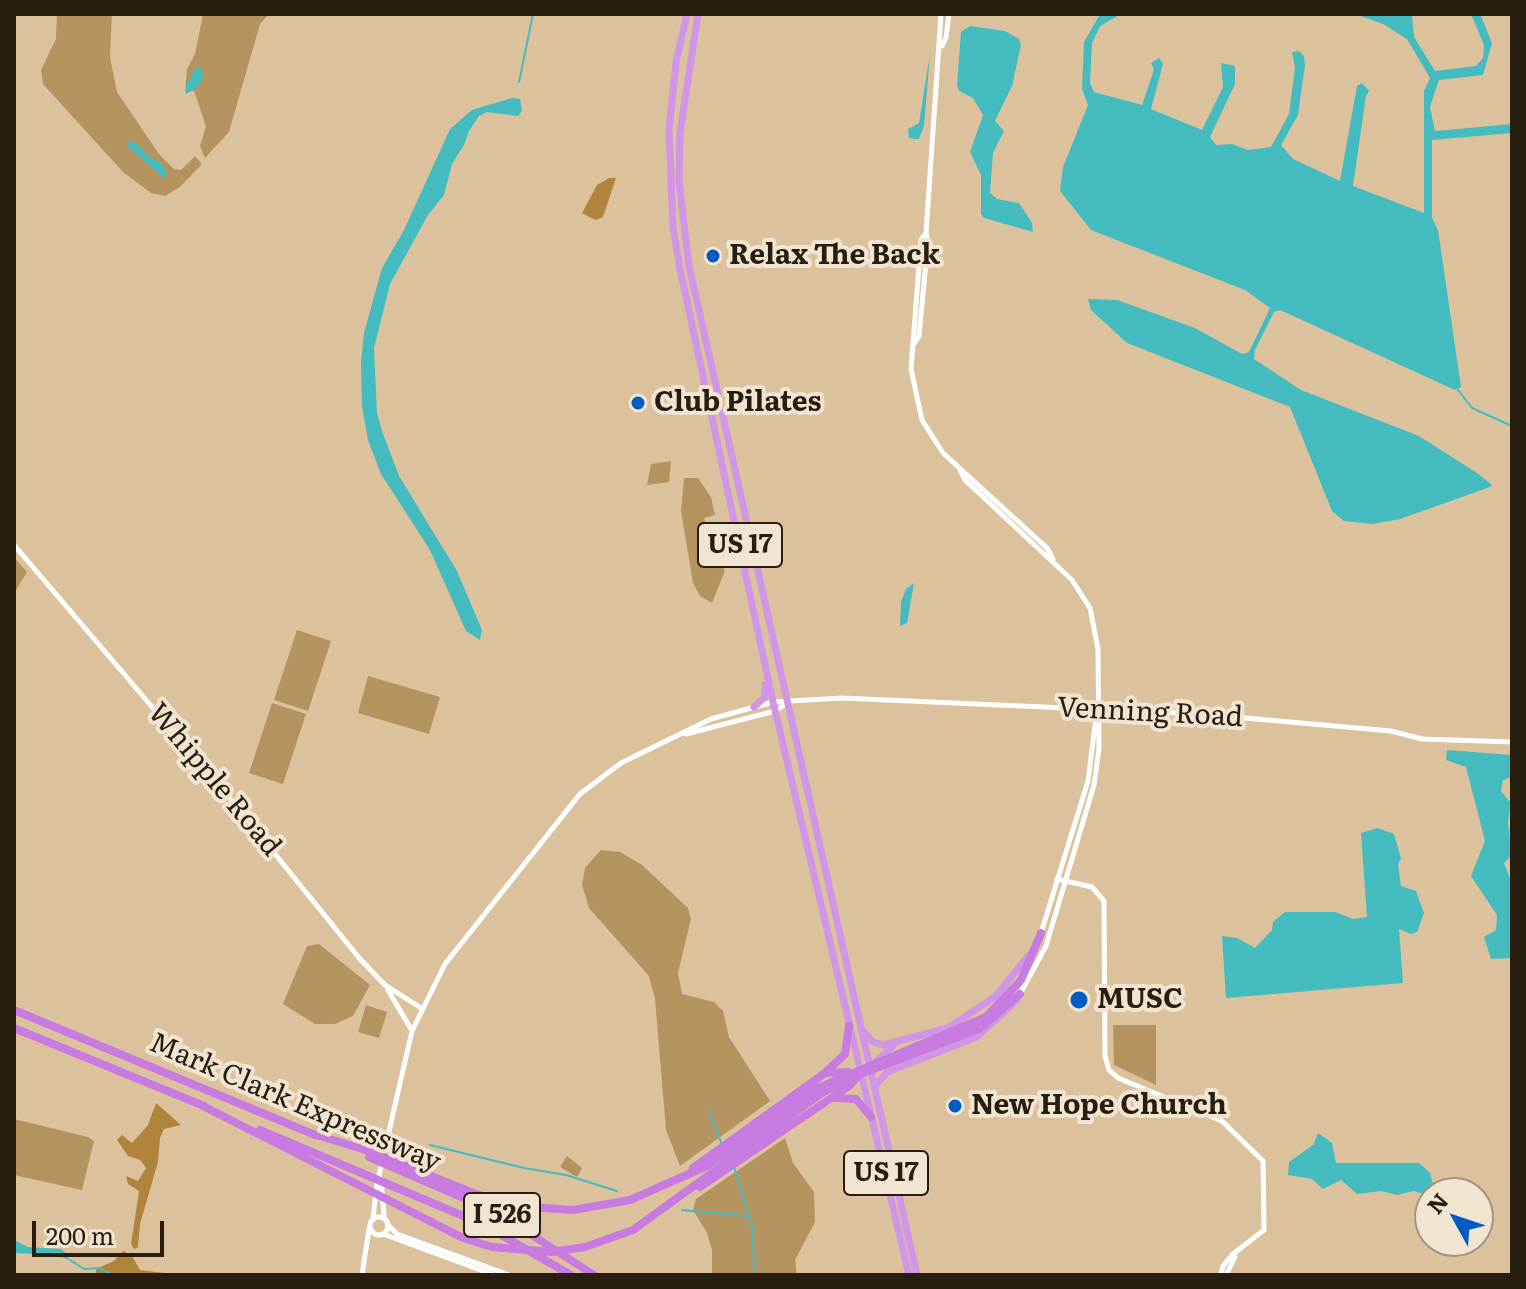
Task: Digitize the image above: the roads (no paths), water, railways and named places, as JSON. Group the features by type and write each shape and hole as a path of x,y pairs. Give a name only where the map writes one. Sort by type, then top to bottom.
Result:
{"highway":[{"name":"US 17","path":"687,14 676,62 669,129 673,227 775,711 849,1026 874,1088 917,1275"},
{"name":"US 17","path":"698,14 680,133 689,266 860,1026 871,1117 909,1275"},
{"path":"754,707 766,694 766,667"},
{"path":"199,1104 463,1238 492,1247 552,1252 613,1239 654,1216 852,1084 880,1055 897,1044 948,1028 982,1007 1011,981 1041,933"},
{"path":"922,1049 997,1009 1021,980 1041,933"},
{"path":"401,1167 473,1193 540,1209 602,1207 668,1185 707,1166 785,1113 850,1078 979,1029 1020,994"},
{"path":"874,1088 880,1077 893,1069 977,1037 1005,1014 1020,994"},
{"name":"Mark Clark Expressway","path":"14,1010 310,1133 401,1167 511,1220 594,1275"},
{"path":"668,1185 825,1073 845,1054 849,1026"},
{"path":"860,1026 877,1044 897,1044"},
{"name":"Mark Clark Expressway","path":"14,1028 398,1187 496,1231 571,1275"},
{"path":"825,1073 893,1069"},
{"path":"830,1099 852,1097 871,1117"},
{"path":"654,1216 785,1113"}],"main road":[{"path":"941,14 926,233 921,240 911,369 919,411 930,435 960,470 970,475 1047,548 1053,560 1072,580 1095,624 1098,709 1096,775 1039,964 1020,994"},
{"path":"941,47 946,38 949,14"},
{"name":"Whipple Road","path":"14,545 385,985 421,1008"},
{"name":"Venning Road","path":"686,734 711,719 773,702 842,698 1098,709 1391,731 1422,739 1512,742"},
{"path":"362,1275 412,1031 421,1008 453,954 580,794 621,763 686,734 775,711 787,703"},
{"path":"1041,933 1088,781 1093,718 1098,709"},
{"path":"1057,879 1092,887 1104,901 1105,1056 1109,1070 1119,1078 1222,1121 1263,1161 1264,1230 1223,1266 1224,1275"},
{"path":"385,985 412,1031"},
{"path":"381,1174 380,1201 388,1225 397,1234 509,1275"},
{"path":"373,1218 385,1219"},
{"path":"366,1255 388,1225"},
{"path":"370,1228 494,1275"}],"water":[{"path":"1100,14 1121,14 1100,26 1092,43 1090,83 1094,92 1142,105 1154,69 1151,63 1159,58 1163,64 1151,109 1202,130 1223,87 1221,63 1235,66 1235,84 1210,137 1216,145 1232,144 1248,150 1271,147 1289,114 1295,67 1292,52 1299,51 1304,56 1305,65 1298,115 1281,145 1293,159 1340,181 1357,86 1362,83 1369,91 1353,186 1424,213 1424,91 1430,78 1407,39 1383,24 1355,14 1412,14 1414,37 1435,71 1476,66 1483,58 1484,45 1471,14 1480,14 1492,43 1483,75 1439,80 1430,107 1435,131 1512,124 1512,133 1432,140 1432,218 1438,230 1461,387 1455,390 1280,310 1274,312 1255,350 1254,359 1301,390 1419,436 1477,473 1492,485 1490,487 1400,519 1373,524 1344,521 1332,511 1290,407 1127,343 1091,310 1088,299 1117,300 1195,328 1242,354 1249,352 1270,308 1245,290 1091,230 1060,191 1063,167 1088,105 1082,89 1084,42"},
{"path":"970,26 1005,31 1019,39 1021,45 1012,86 995,121 1004,131 993,153 990,193 997,199 1019,203 1032,223 1033,232 984,218 981,214 981,175 970,152 983,115 973,98 959,91 957,85 961,32"},
{"path":"930,54 924,126 919,139 909,138 908,129 919,123"},
{"path":"197,66 204,74 198,87 186,94 186,85"},
{"path":"512,98 520,99 522,111 518,116 487,112 479,116 469,131 452,164 444,195 428,215 390,284 374,348 377,413 382,431 399,476 457,571 482,630 480,640 466,631 430,550 381,474 368,440 362,406 361,362 364,333 382,268 404,230 450,129 472,110"},
{"path":"128,141 137,144 149,157 161,163 167,172 165,179 127,146"},
{"path":"914,583 907,623 900,626 901,602 906,589"},
{"path":"1447,750 1512,755 1512,777 1503,780 1501,791 1511,803 1508,823 1512,855 1504,863 1512,884 1512,958 1491,959 1484,937 1496,930 1497,915 1471,876 1485,841 1466,767 1446,760"},
{"path":"1378,828 1394,834 1401,858 1398,864 1401,886 1416,891 1424,913 1417,932 1411,934 1399,929 1403,983 1226,998 1222,936 1237,938 1255,948 1272,930 1273,922 1285,912 1335,912 1353,919 1367,917 1361,833"},
{"path":"1318,1133 1332,1143 1336,1163 1419,1163 1431,1177 1414,1177 1414,1191 1397,1195 1381,1191 1357,1194 1341,1180 1323,1189 1312,1179 1288,1175 1289,1162 1314,1144"},
{"path":"14,1240 28,1247 62,1249 70,1260 55,1255 17,1253 14,1251"}],"waterway":[{"path":"519,82 533,14"},
{"path":"1458,390 1472,408 1512,426"},
{"path":"709,1109 722,1145"},
{"path":"430,1145 566,1175 617,1191"},
{"path":"734,1167 752,1226 755,1275"},
{"path":"682,1210 746,1216"},
{"path":"70,1260 84,1269 99,1268 112,1275"}],"place":[{"name":"Relax The Back","path":"713,256"},
{"name":"Club Pilates","path":"638,403"},
{"name":"MUSC","path":"1079,1000"},
{"name":"New Hope Church","path":"955,1106"}]}
